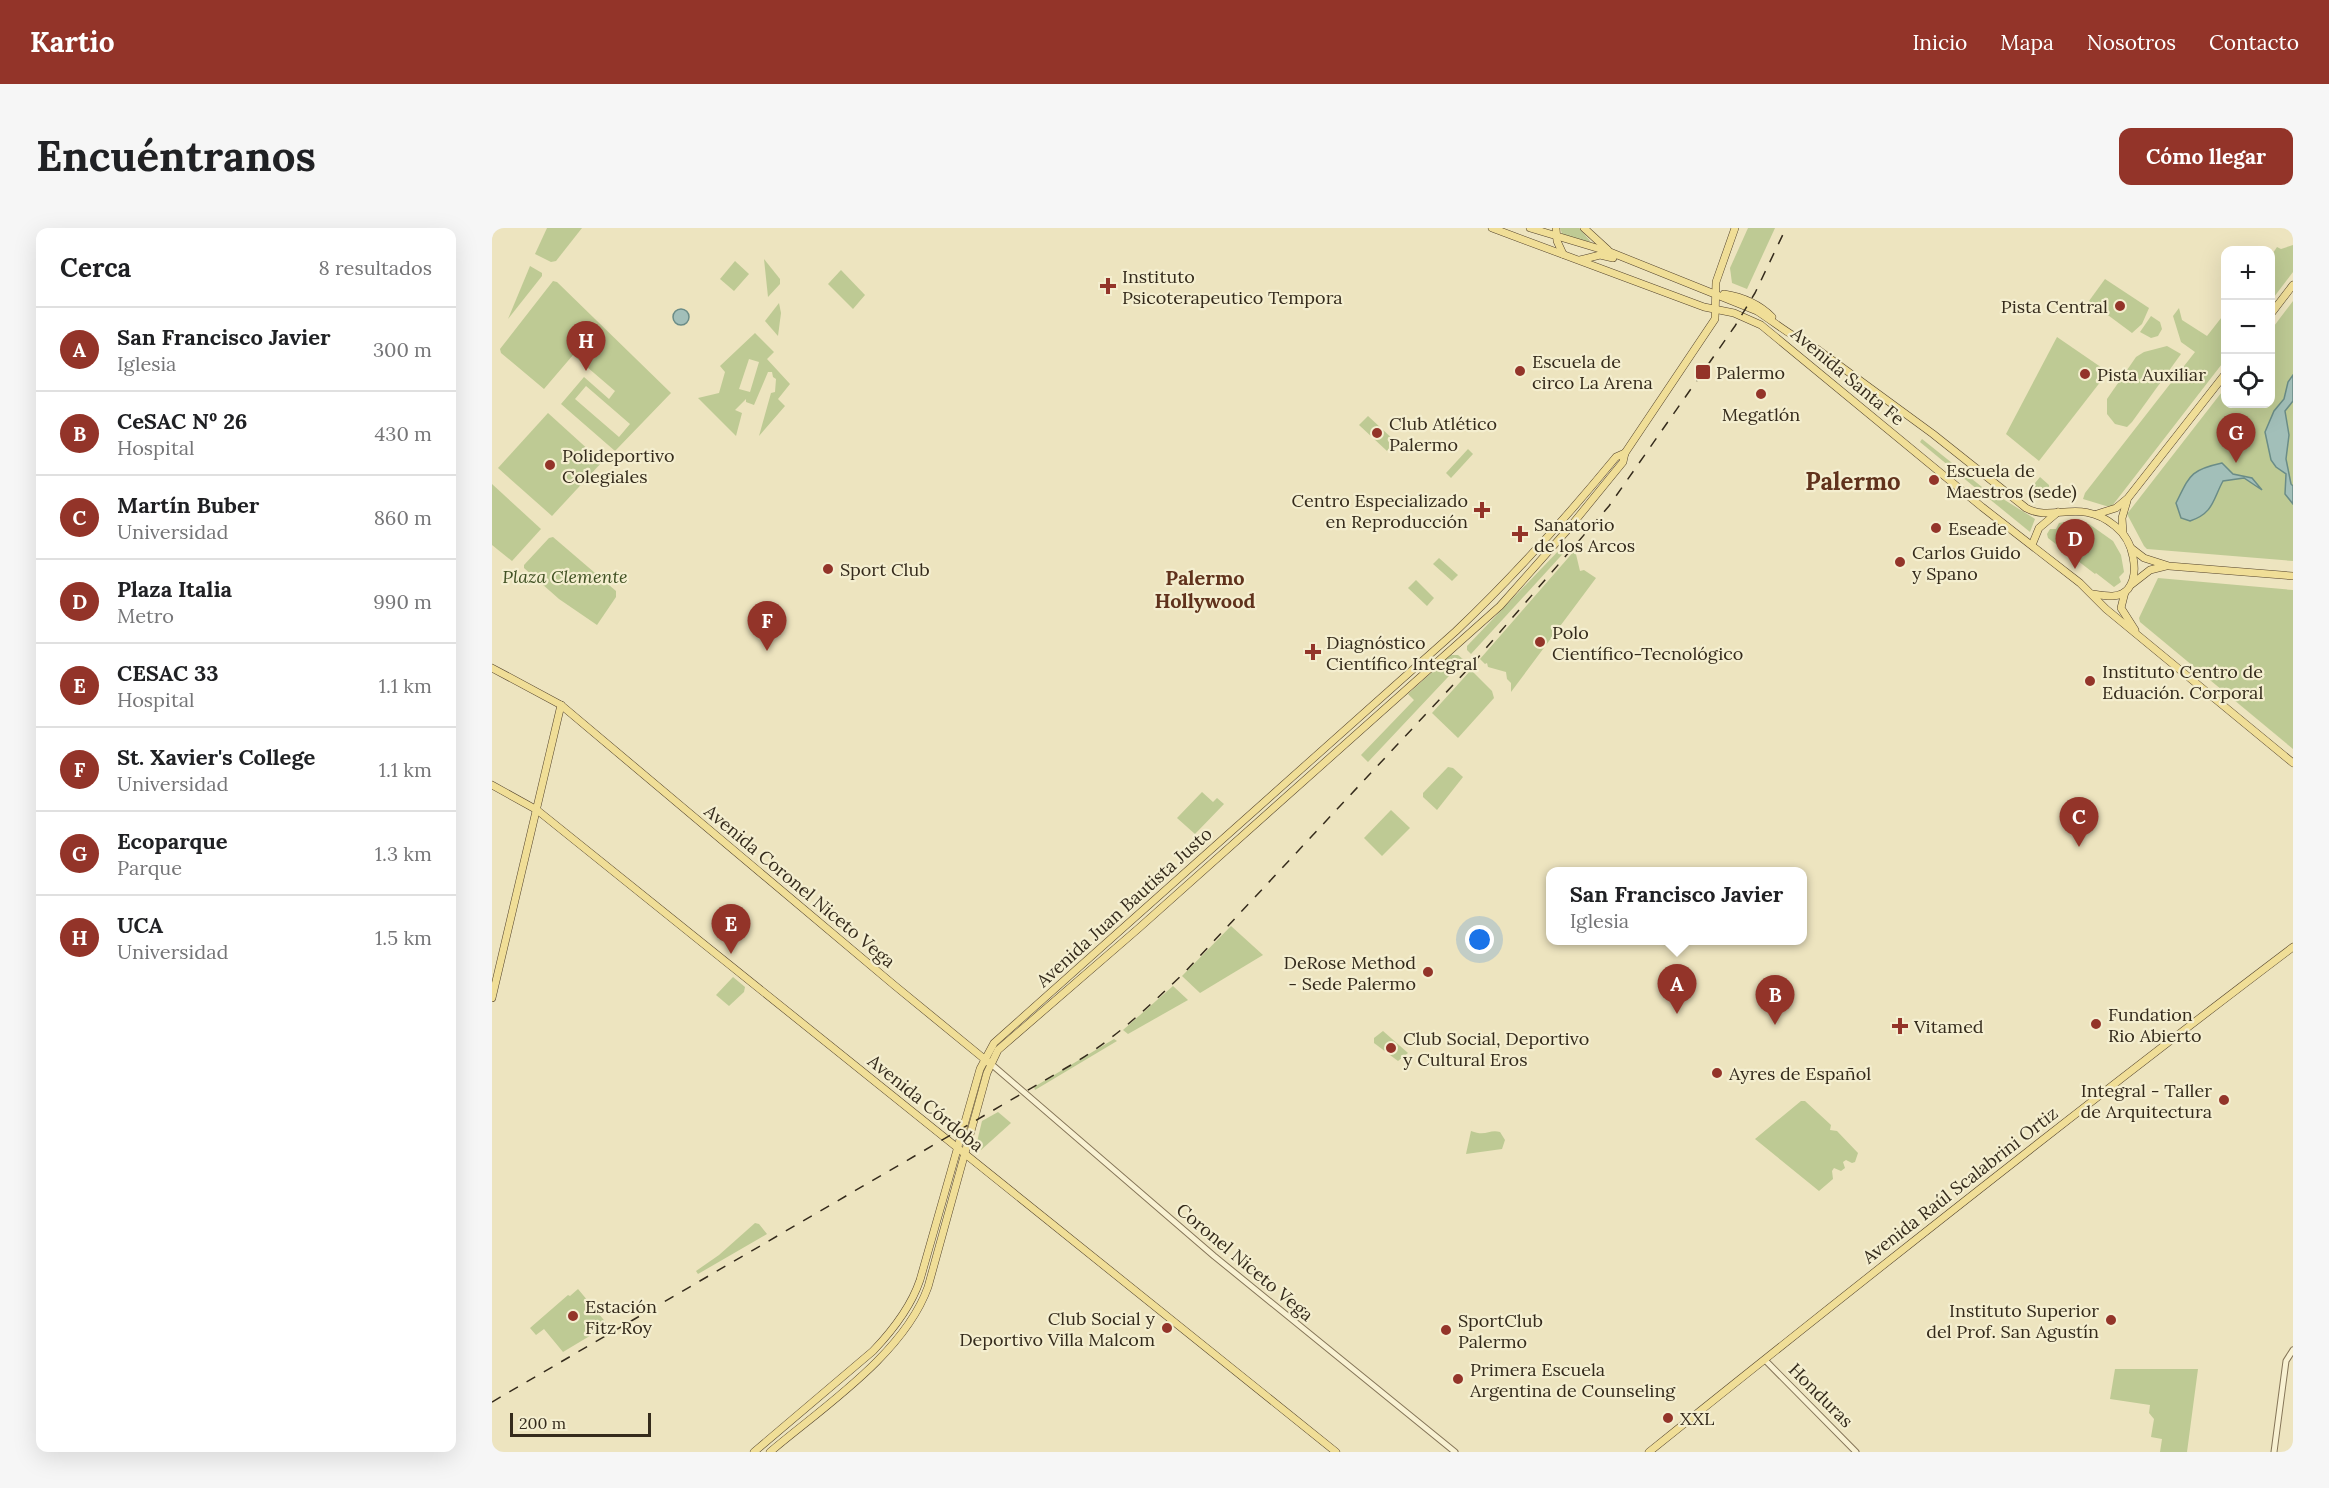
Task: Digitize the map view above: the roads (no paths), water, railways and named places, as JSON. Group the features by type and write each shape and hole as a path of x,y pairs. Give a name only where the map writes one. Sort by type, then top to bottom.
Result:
{"main road":[{"name":"Avenida Santa Fe","path":"1492,228 1716,310 1734,313 1769,331 2020,538 2093,594 2106,609 2293,763"},
{"name":"Avenida Santa Fe","path":"1530,228 1544,230 1557,237 1610,252 1715,293 1740,297 1752,302 1801,341 1817,349 1877,391 2026,508 2038,512 2061,511"},
{"path":"1556,228 1563,254"},
{"path":"1584,228 1610,252"},
{"name":"Avenida Juan Bautista Justo","path":"770,1452 874,1365 918,1308 928,1287 987,1061 1009,1038 1140,928 1500,606 1566,532 1623,462 1625,453 1715,319 1717,278 1735,228"},
{"path":"1580,260 1600,255 1635,263"},
{"path":"2275,310 2293,285"},
{"path":"2097,514 2116,508 2128,498 2221,379"},
{"name":"Avenida Juan Bautista Justo","path":"754,1452 873,1351 901,1317 920,1280 957,1146 987,1061 1000,1037 1470,618 1548,538 1616,458 1625,453"},
{"path":"2128,498 2122,518 2123,533 2131,548 2134,565 2132,584"},
{"path":"2032,545 2041,525 2061,511 2075,510 2097,514 2123,533"},
{"path":"2131,548 2144,558 2169,566 2293,576"},
{"path":"2093,594 2106,597 2125,592 2150,570 2169,566"},
{"name":"Avenida Santa Fe","path":"2125,592 2121,608 2136,632"},
{"name":"Avenida Coronel Niceto Vega","path":"492,668 561,705 987,1061"},
{"path":"492,998 561,705"},
{"name":"Avenida Córdoba","path":"492,785 537,810 551,821 1336,1452"},
{"name":"Avenida Raúl Scalabrini Ortiz","path":"1649,1452 2024,1153 2293,947"}],"street":[{"name":"Avenida Coronel Niceto Vega","path":"987,1061 1021,1089"},
{"name":"Coronel Niceto Vega","path":"1021,1089 1214,1256 1455,1452"},
{"path":"2274,1452 2286,1362 2293,1350"},
{"name":"Honduras","path":"1765,1360 1856,1452"}],"water":[{"path":"678,309 684,309 689,317 687,323 678,325 673,320 673,314"},
{"path":"2293,375 2293,401 2285,411 2289,435 2286,459 2293,486 2293,504 2285,494 2286,474 2271,460 2265,432 2274,411 2284,399 2288,382"},
{"path":"2222,463 2233,474 2252,478 2262,490 2244,478 2223,481 2212,505 2204,514 2190,521 2181,518 2176,503 2188,480 2203,468"}],"railway":[{"path":"492,1402 1071,1065 1117,1034 1143,1011 1184,973 1468,669 1609,506 1735,326 1755,293 1786,228"}],"place":[{"name":"Instituto Psicoterapeutico Tempora","path":"1108,286"},
{"name":"Pista Central","path":"2120,306"},
{"name":"UCA","path":"586,371"},
{"name":"Escuela de circo La Arena","path":"1520,371"},
{"name":"Palermo","path":"1703,372"},
{"name":"Pista Auxiliar","path":"2085,374"},
{"name":"Megatlón","path":"1761,394"},
{"name":"Club Atlético Palermo","path":"1377,433"},
{"name":"Ecoparque","path":"2236,463"},
{"name":"Polideportivo Colegiales","path":"550,465"},
{"name":"Escuela de Maestros (sede)","path":"1934,480"},
{"name":"Centro Especializado en Reproducción","path":"1482,510"},
{"name":"Eseade","path":"1936,528"},
{"name":"Sanatorio de los Arcos","path":"1520,534"},
{"name":"Carlos Guido y Spano","path":"1900,562"},
{"name":"Sport Club","path":"828,569"},
{"name":"Plaza Italia","path":"2075,569"},
{"name":"Polo Científico-Tecnológico","path":"1540,642"},
{"name":"St. Xavier's College","path":"767,651"},
{"name":"Diagnóstico Científico Integral","path":"1313,652"},
{"name":"Instituto Centro de Eduación. Corporal","path":"2090,681"},
{"name":"Martín Buber","path":"2079,847"},
{"name":"CESAC 33","path":"731,954"},
{"name":"DeRose Method - Sede Palermo","path":"1428,972"},
{"name":"San Francisco Javier","path":"1677,1014"},
{"name":"Fundation Rio Abierto","path":"2096,1024"},
{"name":"CeSAC Nº 26","path":"1775,1025"},
{"name":"Vitamed","path":"1900,1026"},
{"name":"Club Social, Deportivo y Cultural Eros","path":"1391,1048"},
{"name":"Ayres de Español","path":"1717,1073"},
{"name":"Integral - Taller de Arquitectura","path":"2224,1100"},
{"name":"Estación Fitz Roy","path":"573,1316"},
{"name":"Instituto Superior del Prof. San Agustín","path":"2111,1320"},
{"name":"Club Social y Deportivo Villa Malcom","path":"1167,1328"},
{"name":"SportClub Palermo","path":"1446,1330"},
{"name":"Primera Escuela Argentina de Counseling","path":"1458,1379"},
{"name":"XXL","path":"1668,1418"}],"district":[{"name":"Palermo","path":"1853,481"},
{"name":"Palermo Hollywood","path":"1205,588"}],"park label":[{"name":"Plaza Clemente","path":"565,576"}]}
